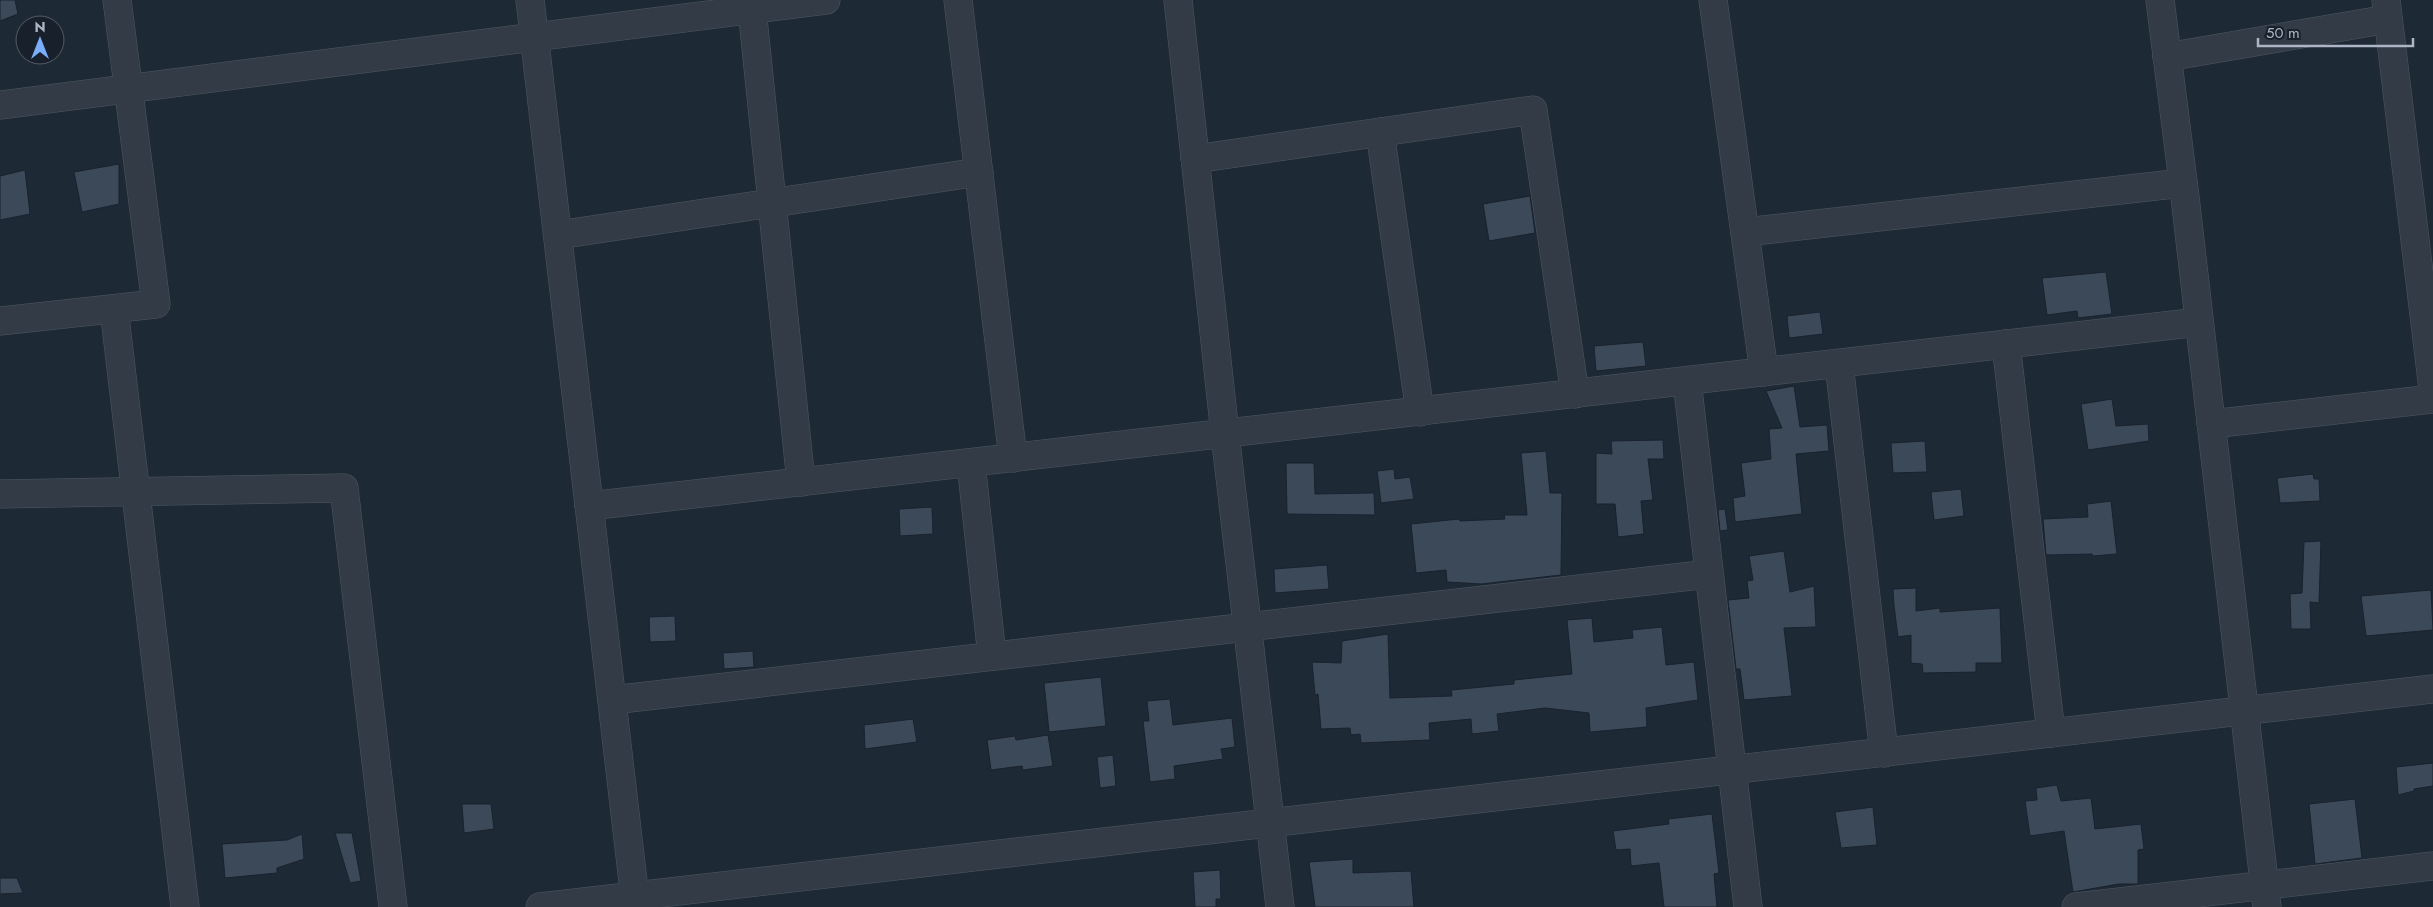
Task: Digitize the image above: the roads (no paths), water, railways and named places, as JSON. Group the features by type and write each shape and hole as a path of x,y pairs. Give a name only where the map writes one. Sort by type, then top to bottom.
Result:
{"street":[{"path":"0,321 156,304 117,0"},
{"path":"530,0 635,902"},
{"path":"0,105 826,0"},
{"path":"958,0 1014,458"},
{"path":"1178,0 1225,434 1280,907"},
{"path":"1713,0 1764,372"},
{"path":"2160,0 2266,896"},
{"path":"752,9 801,482"},
{"path":"2167,57 2387,10 2433,389"},
{"path":"1195,159 1533,110 1575,394"},
{"path":"1380,132 1420,412"},
{"path":"558,235 979,172"},
{"path":"1745,232 2183,183"},
{"path":"114,308 185,907"},
{"path":"589,506 2199,322"},
{"path":"2006,344 2051,733"},
{"path":"1839,364 1884,753"},
{"path":"1687,381 1748,907"},
{"path":"2211,424 2433,398"},
{"path":"971,463 992,656"},
{"path":"0,494 344,488 393,907"},
{"path":"612,700 1709,574"},
{"path":"540,907 635,902 1271,823 2433,690"},
{"path":"2085,906 2266,896 2433,866"}]}
